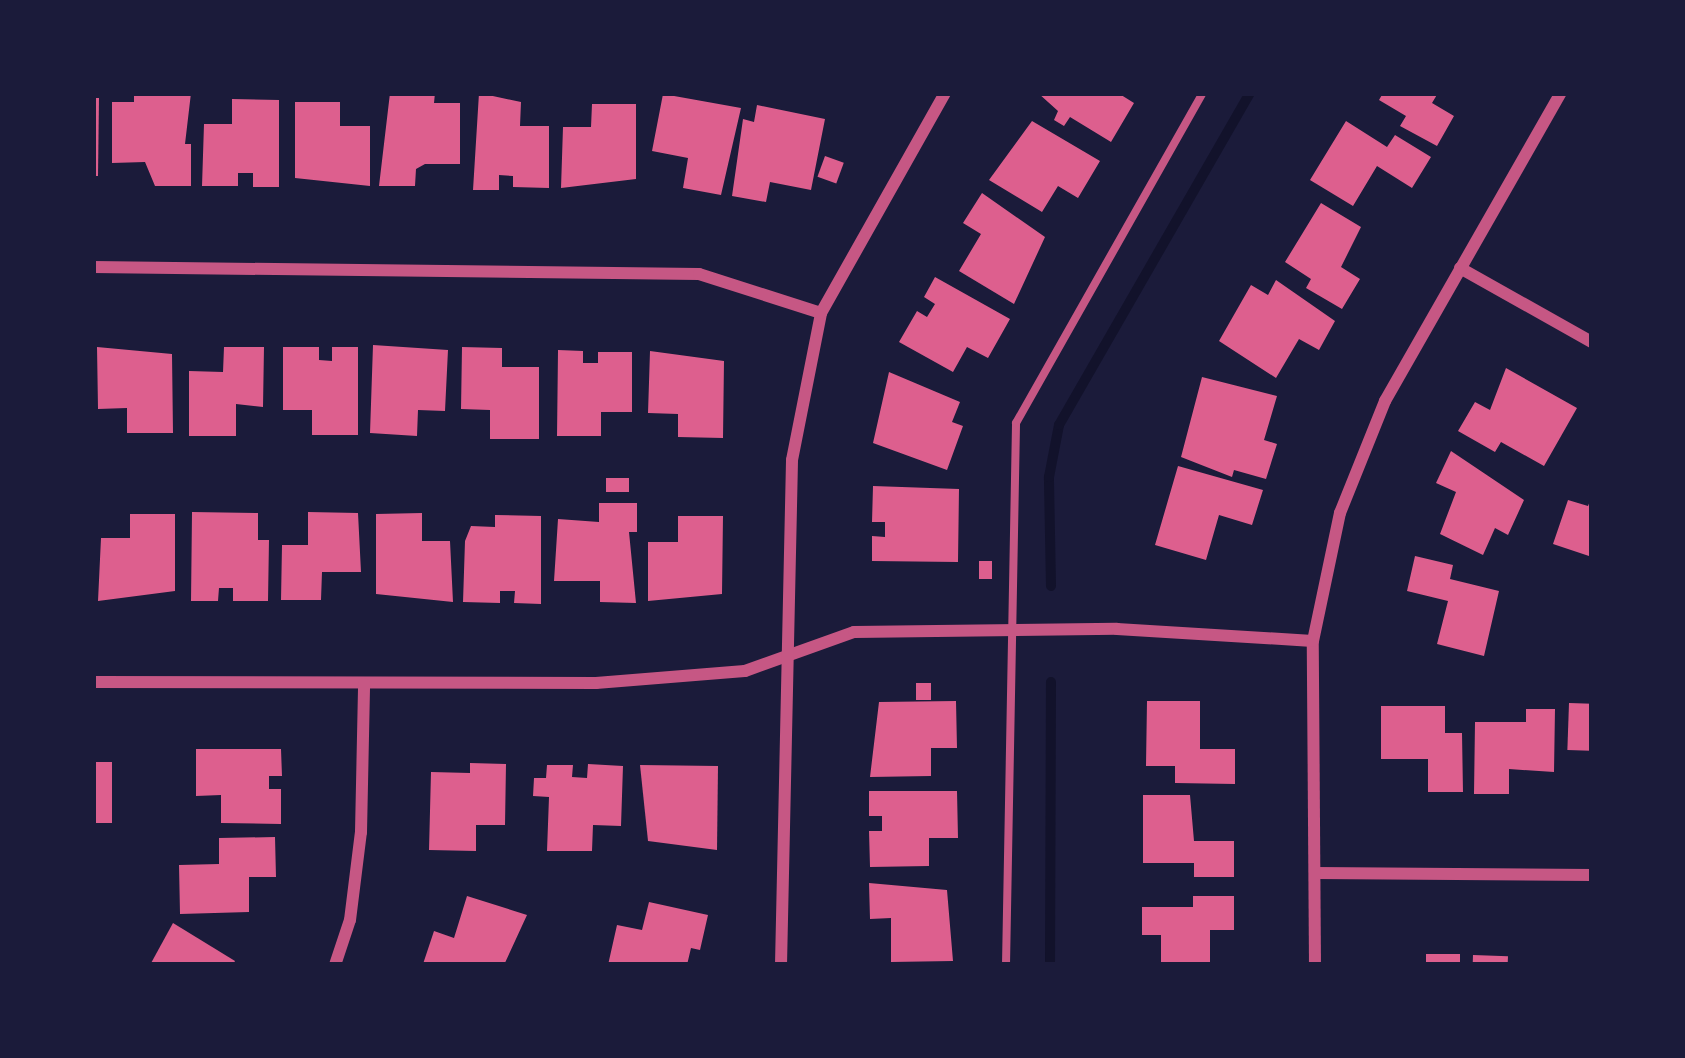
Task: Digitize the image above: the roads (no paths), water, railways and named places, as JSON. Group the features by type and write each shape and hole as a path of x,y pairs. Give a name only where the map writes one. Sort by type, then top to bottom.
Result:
{"street":[{"path":"781,965 792,460 820,314 945,93"},
{"path":"1315,965 1312,641 1340,514 1385,401 1562,93"},
{"path":"93,267 699,274 820,314"},
{"path":"1460,268 1592,342"},
{"path":"93,682 596,683 745,671 854,632 1008,631 1312,641"},
{"path":"335,965 361,832 364,684"},
{"path":"1315,873 1592,875"}],"lane":[{"path":"1006,965 1008,631 1016,423 1203,93"}],"waterway":[{"path":"1051,586 1049,477 1059,425 1250,93"},
{"path":"1050,965 1051,682"}]}
